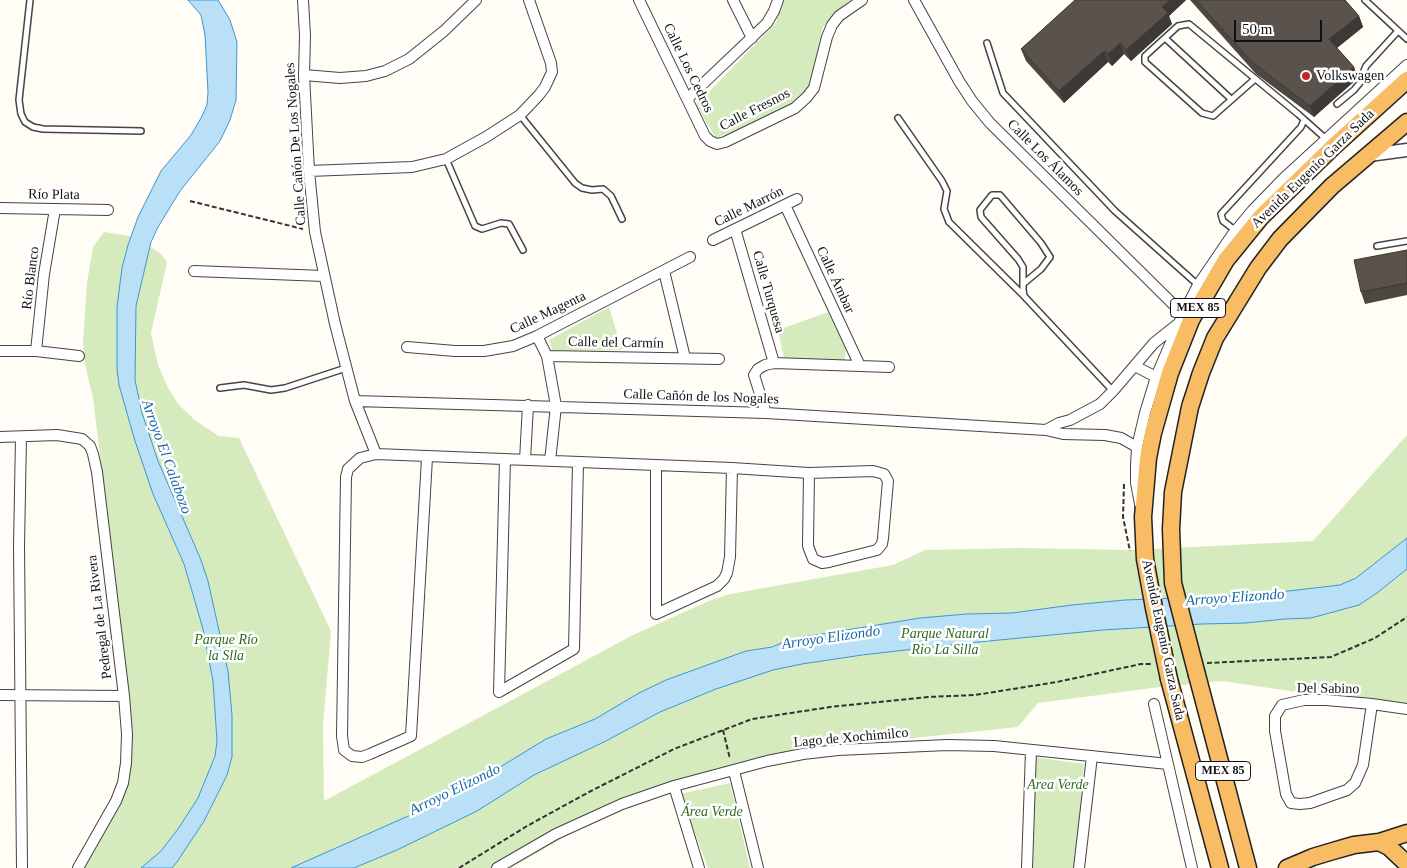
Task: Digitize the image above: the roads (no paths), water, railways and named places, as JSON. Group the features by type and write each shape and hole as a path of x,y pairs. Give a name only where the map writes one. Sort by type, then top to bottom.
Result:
{"highway":[{"name":"Avenida Eugenio Garza Sada","path":"1220,868 1169,679 1145,559 1143,516 1148,458 1162,399 1191,320 1226,260 1261,217 1333,147 1407,80"},
{"name":"Avenida Eugenio Garza Sada","path":"1248,868 1173,583 1171,529 1174,492 1190,407 1201,373 1216,338 1249,281 1280,239 1332,186 1407,122"},
{"path":"1288,868 1333,850 1379,842 1407,833"},
{"path":"1379,842 1389,847 1407,864"}],"street":[{"name":"Calle Cañón De Los Nogales","path":"303,0 305,36 304,75 309,171 316,232 324,276 346,368 355,401 376,454"},
{"path":"304,75 340,78 366,76 385,71 409,59 444,31 476,0"},
{"path":"309,171 412,167 446,159 486,137 520,115 542,91 552,72 551,63 529,0"},
{"name":"Calle Los Cedros","path":"639,0 705,136 717,144"},
{"path":"733,0 752,38"},
{"path":"687,99 767,23 774,12 778,0"},
{"name":"Calle Fresnos","path":"717,144 725,142 795,108 807,98 814,88 827,37 832,26 839,16 862,0"},
{"name":"Calle Los Álamos","path":"914,0 959,81 990,123 1181,318"},
{"path":"1143,516 1136,483 1138,447 1145,412 1156,377 1181,318 1198,285 1236,231 1283,179 1407,65"},
{"path":"1369,156 1407,150"},
{"name":"Calle Marrón","path":"713,240 797,200"},
{"name":"Calle Ámbar","path":"785,205 860,366"},
{"name":"Río Plata","path":"0,208 108,210"},
{"name":"Río Blanco","path":"36,351 44,274 55,209"},
{"name":"Calle Turquesa","path":"735,229 774,363"},
{"name":"Calle Magenta","path":"407,347 455,351 484,351 513,346 537,336 690,257"},
{"path":"194,271 324,276"},
{"path":"664,271 685,358"},
{"name":"Calle Cañón de los Nogales","path":"1046,430 1087,412 1100,404 1181,318"},
{"path":"537,336 547,356 556,406 550,461"},
{"path":"0,351 36,351 79,356"},
{"name":"Calle del Carmín","path":"547,356 719,359"},
{"path":"766,413 754,374 761,367 774,363 889,367"},
{"path":"1135,366 1156,377"},
{"name":"Calle Cañón de los Nogales","path":"355,401 766,413 1046,430 1063,434 1105,435 1121,438 1138,447"},
{"path":"525,460 528,405"},
{"name":"Pedregal de La Rivera","path":"0,437 57,435 82,439 90,446 97,472 124,696 127,734 126,763 122,783 112,809 78,868"},
{"path":"21,437 19,555 22,868"},
{"path":"427,458 411,736 370,754 356,757 344,750 342,736 346,477 348,468 354,462 367,455 376,454 427,458 505,458 809,473 873,471 884,474 888,480 882,544 877,550 822,563 813,559 808,546 809,473"},
{"path":"505,458 498,692 574,649 578,463"},
{"path":"656,465 656,614 716,586 724,579 730,557 732,468"},
{"path":"0,695 124,696"},
{"name":"Del Sabino","path":"1372,704 1363,766 1355,783 1347,790 1304,804 1291,803 1286,794 1274,722 1277,710 1282,705 1304,700 1372,704 1407,709"},
{"path":"1154,704 1192,868"},
{"name":"Lago de Xochimilco","path":"497,868 556,834 592,817 674,786 786,757 838,750 947,745 994,746 1168,764"},
{"path":"1027,868 1031,750"},
{"path":"1079,868 1092,756"},
{"path":"734,771 758,868"},
{"path":"674,786 699,868"}],"lane":[{"path":"30,0 19,100 21,114 25,122 33,127 44,129 141,131"},
{"path":"1365,0 1407,39"},
{"path":"1255,79 1213,116 1202,113 1145,62 1145,56 1178,26 1189,24 1255,79 1304,120 1326,139"},
{"path":"1337,104 1363,79 1366,66 1398,31"},
{"path":"1165,38 1231,99"},
{"path":"987,43 1003,93 1116,211 1198,285"},
{"path":"520,115 575,183 582,188 592,190 603,189 611,196 622,219"},
{"path":"898,118 942,180 947,191 944,209 949,222 1024,296 1113,391"},
{"path":"1236,231 1223,221 1221,214 1301,127 1304,120"},
{"path":"446,159 476,226 482,230 500,223 509,224 522,250"},
{"path":"1023,284 1042,269 1050,257 1041,243 1000,195 992,195 980,210 981,217 1023,267 1023,284 1024,296"},
{"path":"1377,246 1407,241"},
{"path":"220,388 244,385 271,390 285,388 346,368"},
{"path":"1402,868 1407,864"}],"water":[{"path":"188,0 218,0 230,20 237,42 236,100 230,120 220,141 180,191 151,242 136,306 135,380 142,413 158,461 201,560 208,581 228,671 232,715 232,757 227,775 204,821 177,862 172,868 141,868 161,851 198,798 215,756 217,741 213,681 203,629 184,564 153,494 135,441 119,385 117,369 117,307 122,268 128,245 138,217 161,171 191,135 207,105 205,35 201,15"},
{"name":"Arroyo Elizondo","path":"1407,538 1407,569 1359,605 1311,618 1103,630 958,644 862,655 773,670 716,689 660,712 604,742 534,775 477,811 397,850 354,868 291,868 451,797 546,739 595,719 639,693 666,680 746,651 772,647 791,639 920,618 1012,613 1125,600 1254,595 1340,585 1356,578"}],"place":[{"name":"Volkswagen","path":"1306,76"}],"water label":[{"name":"Arroyo El Calabozo","path":"166,457"}],"park label":[{"name":"Parque Natural Rio La Silla","path":"945,642"},
{"name":"Parque Río la Slla","path":"226,648"},
{"name":"Area Verde","path":"1058,785"},
{"name":"Área Verde","path":"712,812"}]}
